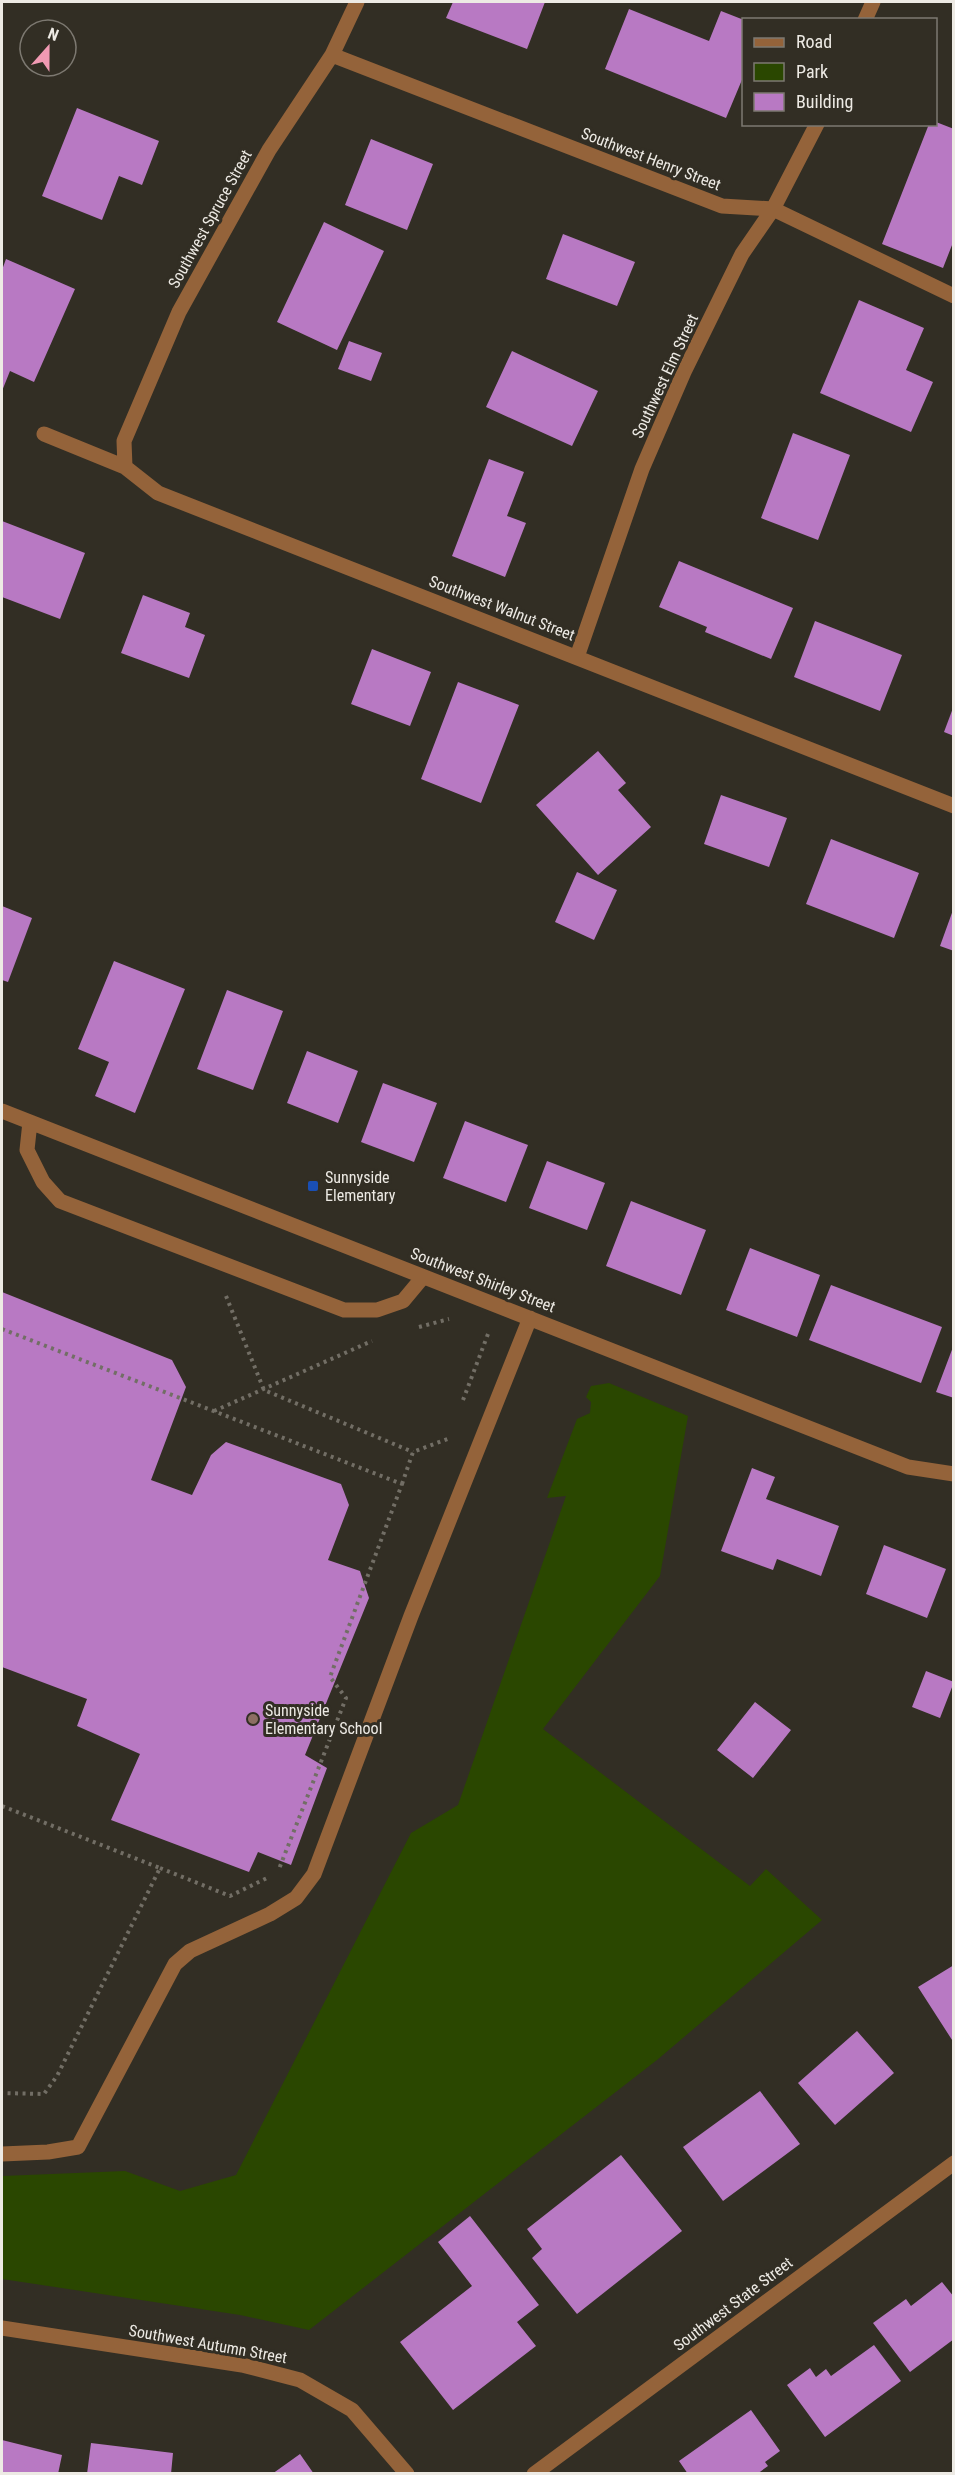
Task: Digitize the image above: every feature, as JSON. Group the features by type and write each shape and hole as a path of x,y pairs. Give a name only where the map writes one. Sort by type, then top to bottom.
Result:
{"street":[{"name":"Southwest Spruce Street","path":"125,467 124,441 179,312 268,150 332,55 357,2"},
{"path":"866,18 873,2"},
{"name":"Southwest Henry Street","path":"332,55 722,206 773,209 954,296"},
{"name":"Southwest Elm Street","path":"577,657 642,469 684,372 742,254 773,209 816,126"},
{"name":"Southwest Walnut Street","path":"44,434 125,467 158,493 954,806"},
{"name":"Southwest Shirley Street","path":"2,1111 908,1467 954,1474"},
{"path":"30,1122 27,1150 43,1182 60,1201 344,1310 377,1310 403,1301 423,1277"},
{"path":"2,2154 48,2152 78,2147 175,1964 190,1951 270,1914 296,1898 314,1874 411,1616 530,1318"},
{"name":"Southwest State Street","path":"534,2474 954,2163"},
{"name":"Southwest Autumn Street","path":"2,2328 242,2365 300,2379 352,2410 407,2474"}],"path":[{"path":"223,1289 264,1390 413,1452 450,1438 454,1428"},
{"path":"413,1328 459,1316"},
{"path":"461,1406 490,1328"},
{"path":"2,1329 402,1484"},
{"path":"213,1411 379,1337"},
{"path":"2,1806 230,1896 277,1874 346,1698 330,1677 413,1452"},
{"path":"2,2093 44,2094 57,2076 159,1868"}],"green space":[{"path":"609,1383 688,1416 660,1576 543,1729 750,1886 766,1869 822,1920 657,2060 309,2330 240,2315 2,2279 2,2176 125,2171 180,2191 236,2175 411,1833 458,1805 566,1496 547,1498 577,1419 590,1413 591,1402 586,1397 591,1386"}],"building":[{"path":"453,2 545,2 527,49 446,18"},
{"path":"629,9 709,41 721,11 742,19 742,80 726,118 605,69"},
{"path":"77,108 159,141 142,185 119,176 102,220 42,196"},
{"path":"937,122 954,129 954,240 943,268 882,244 928,126 937,126"},
{"path":"371,139 433,164 407,230 345,205"},
{"path":"324,222 384,251 337,350 277,322"},
{"path":"563,234 635,262 617,306 546,279"},
{"path":"6,259 75,289 34,382 10,371 2,391 2,270"},
{"path":"859,300 924,328 906,370 933,382 911,432 820,393"},
{"path":"349,341 382,353 371,381 338,369"},
{"path":"512,351 598,391 572,446 486,407"},
{"path":"793,433 850,455 818,540 761,518"},
{"path":"489,459 524,472 507,516 526,523 505,577 452,556"},
{"path":"2,521 85,553 60,619 2,597"},
{"path":"679,561 793,608 771,659 705,632 707,627 659,607"},
{"path":"143,595 190,613 185,627 205,635 189,678 121,653"},
{"path":"815,621 902,655 880,711 794,677"},
{"path":"372,649 431,672 410,726 351,704"},
{"path":"458,682 519,705 481,803 421,779"},
{"path":"954,708 954,736 944,732"},
{"path":"598,751 626,783 618,790 651,827 598,875 536,805"},
{"path":"721,795 787,818 769,867 704,844"},
{"path":"831,839 919,873 894,938 806,904"},
{"path":"577,872 617,890 594,940 555,922"},
{"path":"2,906 32,918 8,982 2,980"},
{"path":"954,910 954,951 940,946"},
{"path":"114,961 185,989 135,1113 95,1096 109,1062 78,1049"},
{"path":"227,990 283,1011 253,1090 197,1069"},
{"path":"307,1051 358,1071 338,1123 287,1103"},
{"path":"383,1083 437,1103 414,1162 361,1142"},
{"path":"465,1121 528,1145 506,1202 443,1178"},
{"path":"547,1161 605,1183 587,1230 529,1208"},
{"path":"631,1201 706,1230 681,1295 606,1266"},
{"path":"750,1248 820,1275 797,1337 726,1310"},
{"path":"831,1285 942,1327 921,1383 809,1340"},
{"path":"2,1292 172,1360 186,1387 151,1480 192,1495 211,1455 226,1442 341,1484 349,1505 328,1560 360,1571 369,1598 305,1755 327,1768 291,1865 258,1852 249,1872 111,1820 140,1754 77,1726 87,1699 2,1667"},
{"path":"954,1347 954,1398 936,1392"},
{"path":"752,1468 775,1477 766,1499 839,1526 821,1576 777,1559 773,1570 721,1551"},
{"path":"884,1545 946,1569 927,1618 866,1594"},
{"path":"926,1671 954,1682 940,1718 912,1707"},
{"path":"755,1702 791,1730 753,1778 717,1750"},
{"path":"954,1965 954,2043 918,1987"},
{"path":"857,2031 894,2073 835,2125 798,2083"},
{"path":"760,2091 800,2144 723,2201 683,2147"},
{"path":"621,2155 682,2231 577,2314 532,2258 542,2249 527,2229"},
{"path":"470,2216 539,2305 517,2322 536,2346 453,2410 400,2342 472,2286 438,2242"},
{"path":"942,2282 954,2297 954,2339 910,2372 873,2323 906,2299 911,2306"},
{"path":"874,2345 901,2381 825,2437 787,2385 810,2368 816,2377 826,2369 831,2376"},
{"path":"751,2410 780,2451 765,2462 768,2466 757,2474 688,2474 679,2461"},
{"path":"2,2440 62,2455 58,2474 2,2474"},
{"path":"91,2443 173,2453 171,2474 87,2474"},
{"path":"300,2454 314,2474 272,2474"}],"place":[{"name":"Sunnyside Elementary","path":"313,1186"},
{"name":"Sunnyside Elementary School","path":"253,1719"}]}
